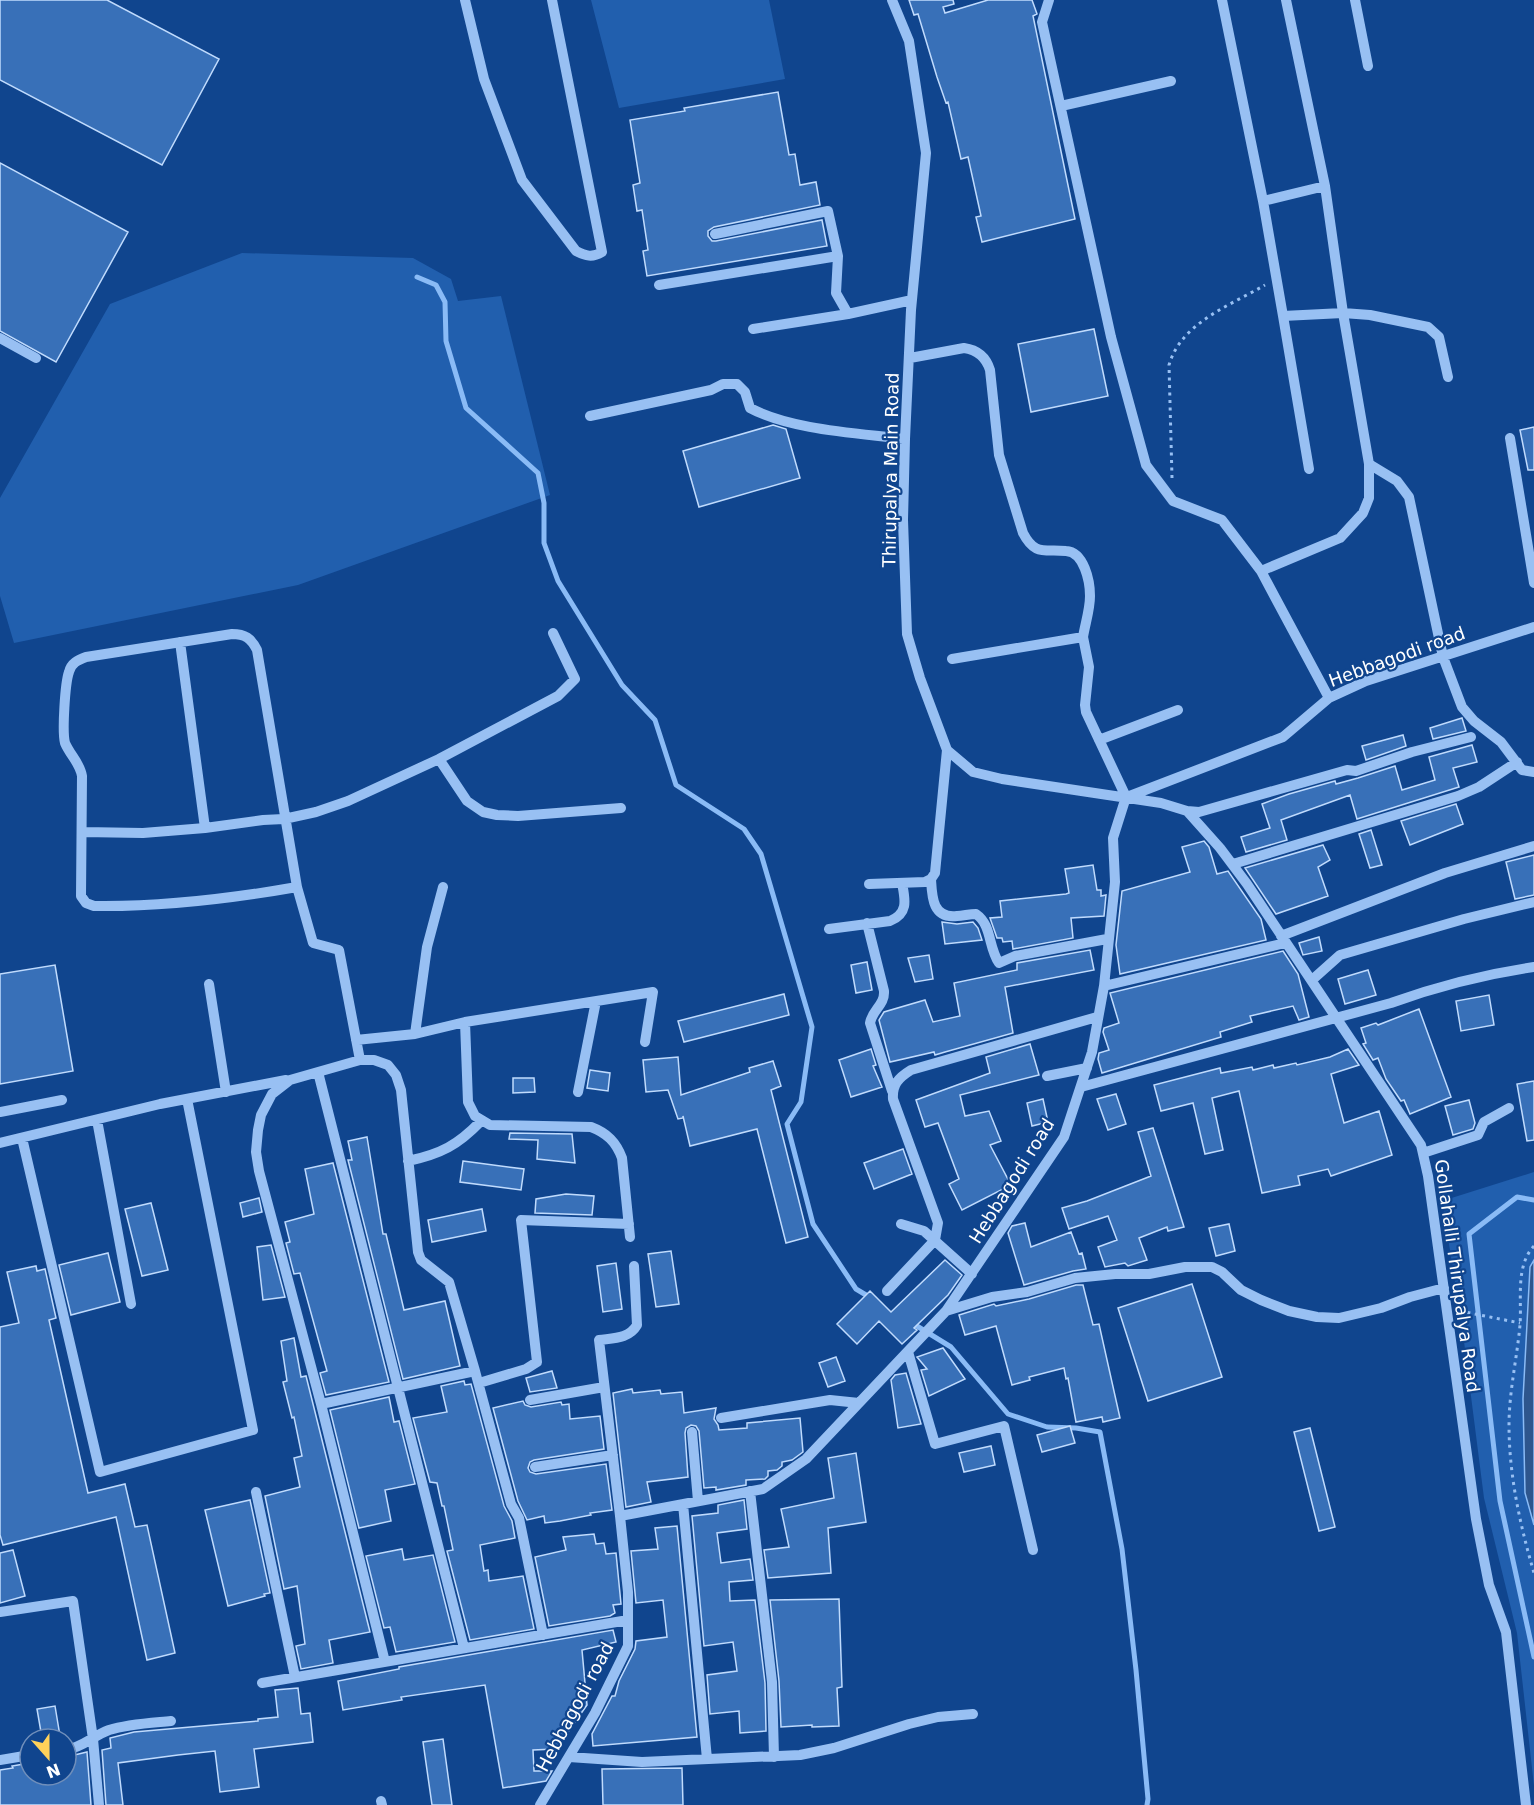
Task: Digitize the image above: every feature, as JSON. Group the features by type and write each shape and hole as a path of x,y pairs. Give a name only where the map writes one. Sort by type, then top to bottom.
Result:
{"street":[{"path":"465,0 484,79 522,180 576,251 586,256 597,256 602,252 552,0"},
{"name":"Thirupalya Main Road","path":"892,0 909,41 926,153 912,300 905,439 903,520 907,634 920,678 947,750 973,772 1002,780 1126,797"},
{"path":"1048,0 1042,22 1111,337 1146,465 1173,501 1222,520 1261,571 1329,698"},
{"path":"1222,0 1263,201 1309,469"},
{"path":"1261,571 1340,538 1363,513 1369,498 1369,464 1343,313 1325,186 1286,0"},
{"path":"1355,0 1368,66"},
{"path":"1061,106 1171,81"},
{"path":"1263,201 1325,186"},
{"path":"715,234 828,211 838,256 836,293 848,314"},
{"path":"659,285 838,256"},
{"path":"753,329 848,314 912,300"},
{"path":"1283,316 1343,313 1370,315 1428,327 1439,337 1449,377"},
{"path":"0,339 36,358"},
{"path":"910,358 964,348 973,349 987,361 990,370 1000,461 1023,533 1036,549 1066,551 1074,553 1081,559 1090,596 1083,637 1089,667 1085,705 1088,717 1126,797 1199,812 1347,770 1356,771 1412,752 1472,737"},
{"path":"590,416 711,390 723,384 737,384 745,392 750,408 765,416 810,427 905,439"},
{"path":"1510,438 1534,583"},
{"path":"1369,464 1397,481 1409,496 1443,657 1462,707 1467,714 1501,742 1522,770 1534,772"},
{"name":"Hebbagodi road","path":"540,1805 595,1713 628,1646 628,1592 620,1516 763,1489 806,1459 946,1311 1064,1137 1092,1052 1104,986 1107,939 1115,882 1113,838 1126,797 1283,737 1329,698 1366,681 1534,627"},
{"path":"83,832 143,832 205,828 284,819 316,812 348,801 439,759 558,696 575,679 553,633"},
{"path":"297,887 248,896 172,904 94,906 86,903 81,896 83,832 81,771 64,736 69,670 75,662 86,657 232,634 247,636 252,641 257,650 297,887 313,943 339,950 360,1060"},
{"path":"952,659 1083,637"},
{"path":"180,642 205,828"},
{"path":"1099,740 1178,710"},
{"path":"947,750 936,866 931,879 934,906 948,916 976,914 981,917 985,922 993,954 999,963 1015,956 1107,939"},
{"path":"439,759 467,801 483,812 518,816 621,808"},
{"path":"1233,864 1458,796 1479,787 1517,762"},
{"name":"Gollahalli Thirupalya Road","path":"1186,811 1233,864 1422,1145 1481,1549 1489,1586 1506,1632 1526,1805"},
{"path":"1104,986 1283,940 1445,873 1534,846"},
{"path":"869,884 925,882 931,879"},
{"path":"829,929 890,921 900,915 906,903 902,883"},
{"path":"415,1034 427,947 443,887"},
{"path":"1312,980 1340,955 1452,922 1534,902"},
{"path":"867,923 885,996 870,1023 893,1099 938,1223 935,1240 887,1291"},
{"path":"1081,1087 1392,1003 1423,991 1480,976 1534,967"},
{"path":"209,984 226,1092"},
{"path":"356,1040 415,1034 465,1022 653,992 645,1042"},
{"path":"578,1092 596,1001"},
{"path":"892,1090 896,1082 911,1070 1097,1017"},
{"path":"465,1022 468,1102 475,1116 490,1125 591,1128 604,1132 618,1147 622,1158 630,1237"},
{"path":"0,1143 187,1099 290,1080 360,1060 374,1060 388,1065 396,1076 401,1090 418,1252 421,1260 449,1282 476,1371 511,1504 519,1518 543,1635"},
{"path":"1047,1076 1087,1068"},
{"path":"318,1072 464,1648"},
{"path":"290,1080 280,1087 266,1104 258,1130 256,1152 259,1171 321,1404 385,1662"},
{"path":"22,1138 100,1472 253,1430 187,1099"},
{"path":"0,1112 62,1100"},
{"path":"1423,1153 1478,1135 1484,1122 1509,1108"},
{"path":"97,1120 131,1304"},
{"path":"408,1161 430,1157 446,1150 481,1121"},
{"path":"478,1383 526,1369 537,1362 521,1220 629,1224"},
{"path":"902,1224 924,1232 972,1274"},
{"path":"620,1516 599,1340 628,1335 637,1325 634,1266"},
{"path":"946,1311 992,1297 1027,1292 1075,1278 1114,1274 1149,1274 1185,1267 1212,1267 1222,1272 1241,1290 1261,1300 1289,1311 1317,1317 1339,1318 1444,1288"},
{"path":"908,1352 935,1444 1004,1425 1033,1550"},
{"path":"321,1404 476,1371"},
{"path":"530,1400 604,1387"},
{"path":"722,1418 830,1400 859,1403"},
{"path":"692,1432 698,1501"},
{"path":"535,1467 613,1455"},
{"path":"750,1491 772,1682 774,1757"},
{"path":"256,1492 296,1677"},
{"path":"682,1504 707,1759"},
{"path":"0,1612 73,1600 93,1739 99,1805"},
{"path":"262,1683 628,1620"},
{"path":"569,1757 642,1762 800,1755 834,1748 918,1722 973,1714"},
{"path":"78,1747 106,1731 171,1721"},
{"path":"0,1760 18,1757"}],"path":[{"path":"1172,478 1169,365 1173,352 1183,337 1200,322 1277,278"},
{"path":"1534,1246 1522,1267 1520,1323 1509,1424 1513,1481 1534,1573"},
{"path":"1446,1308 1520,1323"}],"shaded area":[{"path":"591,0 769,0 785,79 619,108"},
{"path":"242,253 413,258 451,279 458,301 501,296 550,495 298,585 14,643 0,596 0,498 110,304"},
{"path":"1534,1172 1534,1260 1530,1267 1525,1493 1534,1525 1534,1786 1517,1633 1484,1498 1461,1318 1442,1201"},
{"path":"1534,1260 1534,1525 1525,1493 1523,1399 1530,1267"}],"building":[{"path":"0,0 107,0 219,59 162,165 0,80"},
{"path":"909,0 953,0 954,4 943,7 945,13 988,0 1032,0 1037,14 1033,16 1075,219 982,242 976,217 981,216 968,157 961,159 948,102 946,103 937,77 918,14 914,15"},
{"path":"778,92 789,155 795,154 800,185 816,182 820,205 714,227 708,231 708,236 712,241 716,241 822,220 827,246 647,276 643,251 648,250 642,210 637,211 633,185 640,183 630,120"},
{"path":"0,163 128,232 56,362 0,331"},
{"path":"1094,329 1108,396 1031,412 1018,344"},
{"path":"773,425 786,429 800,478 699,507 683,451"},
{"path":"1534,427 1534,470 1528,470 1520,430"},
{"path":"1462,718 1466,731 1433,739 1430,728"},
{"path":"1403,735 1406,746 1366,760 1362,746"},
{"path":"1472,745 1477,762 1453,768 1459,787 1357,819 1350,795 1281,820 1287,840 1246,852 1241,837 1270,828 1262,804 1289,794 1335,781 1336,784 1395,766 1402,790 1435,780 1429,757"},
{"path":"1456,804 1463,824 1410,845 1401,821"},
{"path":"1371,830 1382,865 1370,868 1359,834"},
{"path":"1204,841 1209,847 1217,874 1228,871 1261,919 1266,940 1120,974 1116,945 1122,891 1190,872 1182,847"},
{"path":"1323,845 1330,860 1318,867 1328,896 1276,914 1245,868"},
{"path":"1534,855 1534,895 1515,899 1506,862"},
{"path":"1093,865 1097,890 1101,890 1101,896 1106,895 1104,916 1071,918 1073,938 1013,949 1012,941 1003,942 1002,938 997,938 990,918 1002,917 1000,901 1069,893 1065,869"},
{"path":"942,922 957,924 973,922 982,940 945,944"},
{"path":"1319,937 1322,951 1303,955 1299,943"},
{"path":"1090,950 1094,970 1005,987 1013,1033 935,1055 934,1052 890,1062 879,1020 884,1012 925,1000 933,1022 960,1016 954,983 1017,970 1017,963"},
{"path":"1283,951 1298,974 1309,1017 1299,1020 1293,1006 1250,1016 1252,1022 1220,1032 1221,1037 1102,1073 1098,1059 1099,1053 1109,1050 1103,1032 1104,1028 1119,1023 1110,993"},
{"path":"929,955 933,979 915,982 908,958"},
{"path":"867,962 872,990 856,993 851,965"},
{"path":"55,965 73,1071 0,1084 0,974"},
{"path":"1368,970 1376,995 1345,1004 1338,979"},
{"path":"784,994 789,1015 684,1042 678,1021"},
{"path":"1489,995 1494,1025 1461,1031 1456,1001"},
{"path":"1419,1009 1451,1097 1410,1114 1404,1100 1401,1101 1386,1079 1378,1058 1373,1060 1363,1044 1366,1043 1361,1028 1376,1023 1378,1025"},
{"path":"1030,1044 1039,1075 960,1095 965,1116 989,1111 1001,1141 990,1145 1011,1185 962,1210 949,1184 959,1179 938,1123 925,1127 916,1100 990,1073 986,1057"},
{"path":"871,1049 876,1065 873,1066 882,1087 851,1097 839,1060"},
{"path":"1348,1049 1359,1065 1331,1074 1344,1123 1379,1111 1392,1155 1331,1176 1328,1169 1298,1176 1300,1185 1262,1193 1239,1091 1212,1098 1223,1150 1205,1154 1193,1103 1161,1111 1154,1085 1220,1068 1221,1073 1252,1067 1253,1070 1273,1065 1274,1068 1296,1063 1297,1065 1330,1057"},
{"path":"678,1057 681,1095 750,1072 749,1068 773,1061 781,1086 771,1090 808,1237 786,1243 757,1129 690,1146 683,1116 678,1119 668,1090 646,1092 643,1060"},
{"path":"590,1070 610,1073 608,1091 587,1088"},
{"path":"513,1078 534,1078 535,1092 513,1093"},
{"path":"1534,1081 1534,1140 1527,1141 1517,1084"},
{"path":"1116,1094 1126,1124 1108,1130 1097,1099"},
{"path":"1043,1099 1048,1122 1032,1126 1027,1103"},
{"path":"1469,1100 1475,1123 1473,1129 1453,1135 1445,1106"},
{"path":"1153,1128 1184,1227 1168,1231 1167,1227 1139,1238 1147,1260 1128,1266 1125,1263 1105,1267 1098,1247 1117,1240 1108,1216 1069,1229 1062,1208 1087,1201 1151,1176 1138,1132"},
{"path":"510,1133 572,1134 575,1163 537,1159 538,1140 509,1139"},
{"path":"367,1137 383,1234 386,1234 404,1310 445,1301 460,1366 403,1379 348,1160 352,1160 348,1141"},
{"path":"903,1149 912,1174 874,1189 864,1163"},
{"path":"463,1161 524,1169 521,1190 460,1182"},
{"path":"333,1163 389,1382 326,1395 320,1373 327,1371 300,1273 294,1274 286,1243 290,1242 285,1222 314,1214 305,1169"},
{"path":"566,1194 594,1196 592,1215 535,1213 536,1199"},
{"path":"259,1198 262,1212 243,1217 240,1203"},
{"path":"151,1203 168,1270 142,1276 125,1209"},
{"path":"482,1209 486,1231 432,1242 428,1220"},
{"path":"1025,1223 1031,1247 1071,1232 1079,1254 1082,1253 1086,1269 1024,1285 1008,1233 1012,1226"},
{"path":"1229,1224 1235,1251 1216,1256 1209,1228"},
{"path":"271,1245 285,1297 263,1300 257,1247"},
{"path":"671,1251 679,1304 656,1307 648,1254"},
{"path":"108,1253 120,1302 71,1315 59,1265"},
{"path":"945,1260 962,1275 948,1295 914,1328 917,1330 902,1344 879,1321 857,1344 837,1324 870,1291 891,1312"},
{"path":"616,1263 622,1309 603,1312 597,1266"},
{"path":"36,1266 37,1271 45,1269 56,1318 49,1320 88,1493 125,1484 135,1527 147,1525 175,1653 147,1660 116,1517 3,1545 0,1535 0,1327 19,1323 7,1272"},
{"path":"1192,1284 1222,1377 1148,1401 1118,1308"},
{"path":"1083,1285 1093,1325 1099,1324 1120,1418 1103,1422 1102,1417 1076,1422 1064,1368 1029,1377 1030,1380 1012,1385 996,1326 965,1335 959,1315 994,1304 996,1306 1029,1299"},
{"path":"294,1338 301,1377 306,1376 370,1632 329,1640 333,1663 301,1669 296,1646 305,1644 297,1586 284,1589 265,1496 300,1487 294,1458 302,1456 294,1417 292,1418 283,1382 287,1381 281,1341"},
{"path":"943,1348 965,1379 929,1396 921,1370 927,1369 917,1357"},
{"path":"836,1357 845,1381 828,1387 819,1363"},
{"path":"552,1371 557,1388 530,1392 526,1378"},
{"path":"906,1373 921,1424 898,1428 891,1380 895,1375"},
{"path":"464,1381 465,1385 471,1384 515,1538 480,1545 484,1571 488,1570 489,1581 523,1576 534,1629 470,1640 447,1551 453,1550 444,1506 442,1506 437,1483 430,1482 413,1418 447,1412 441,1386"},
{"path":"632,1389 633,1393 660,1390 661,1394 682,1392 684,1413 716,1408 714,1419 719,1430 747,1428 747,1423 800,1418 803,1452 792,1460 782,1462 782,1466 777,1470 768,1471 765,1479 746,1480 746,1485 716,1490 716,1487 704,1488 699,1431 696,1426 691,1425 686,1428 685,1433 688,1477 647,1482 651,1502 626,1507 613,1393"},
{"path":"389,1397 394,1422 399,1421 415,1484 385,1490 391,1521 359,1528 330,1410"},
{"path":"523,1401 525,1405 531,1407 561,1402 562,1405 569,1404 570,1419 600,1416 604,1449 534,1460 530,1462 528,1468 530,1472 536,1474 606,1464 612,1510 545,1523 544,1516 527,1520 518,1501 493,1408"},
{"path":"1070,1426 1075,1443 1042,1452 1037,1435"},
{"path":"1310,1428 1335,1527 1319,1531 1294,1432"},
{"path":"991,1446 995,1465 964,1472 959,1453"},
{"path":"856,1453 866,1522 828,1528 831,1573 768,1578 764,1550 789,1547 781,1509 834,1498 828,1458"},
{"path":"250,1500 270,1593 228,1606 205,1510"},
{"path":"744,1500 747,1529 717,1533 721,1563 750,1559 753,1580 729,1582 730,1601 755,1600 765,1683 766,1731 740,1733 739,1711 710,1714 707,1675 737,1671 733,1642 704,1646 692,1516 718,1513 718,1505"},
{"path":"677,1526 697,1737 593,1746 592,1734 612,1696 615,1696 619,1681 635,1649 636,1641 667,1637 663,1600 636,1603 631,1551 658,1549 655,1528"},
{"path":"594,1534 596,1544 604,1543 606,1554 616,1553 621,1604 613,1605 615,1613 610,1616 549,1626 535,1557 566,1550 563,1537"},
{"path":"402,1549 404,1560 433,1555 455,1642 396,1652 390,1627 384,1628 366,1556"},
{"path":"13,1550 25,1596 0,1603 0,1553"},
{"path":"839,1599 842,1687 837,1688 839,1726 781,1727 779,1681 770,1600"},
{"path":"613,1630 616,1642 582,1650 587,1705 556,1749 533,1750 534,1771 552,1771 546,1781 503,1788 485,1685 401,1697 402,1700 343,1710 338,1681 399,1669 399,1667"},
{"path":"298,1688 301,1714 310,1713 313,1742 254,1749 259,1787 220,1792 215,1751 178,1755 118,1763 123,1805 106,1805 102,1750 111,1748 110,1738 134,1732 258,1721 258,1719 278,1717 275,1690"},
{"path":"55,1706 58,1727 40,1727 37,1709"},
{"path":"443,1739 452,1805 432,1805 423,1742"},
{"path":"87,1752 91,1805 0,1805 0,1770 18,1765 18,1787 78,1787 78,1754"},
{"path":"682,1768 683,1805 603,1805 602,1769"}],"waterway":[{"path":"417,277 436,285 445,302 446,341 466,408 538,473 544,503 544,543 558,581 622,685 655,720 676,785 744,829 761,854 812,1027 801,1102 787,1124 813,1224 856,1289 871,1298"},
{"path":"1534,1200 1517,1197 1469,1234 1500,1501 1534,1657"},
{"path":"912,1323 951,1347 1008,1414 1047,1427 1100,1432 1122,1549 1136,1670 1147,1805"}]}
